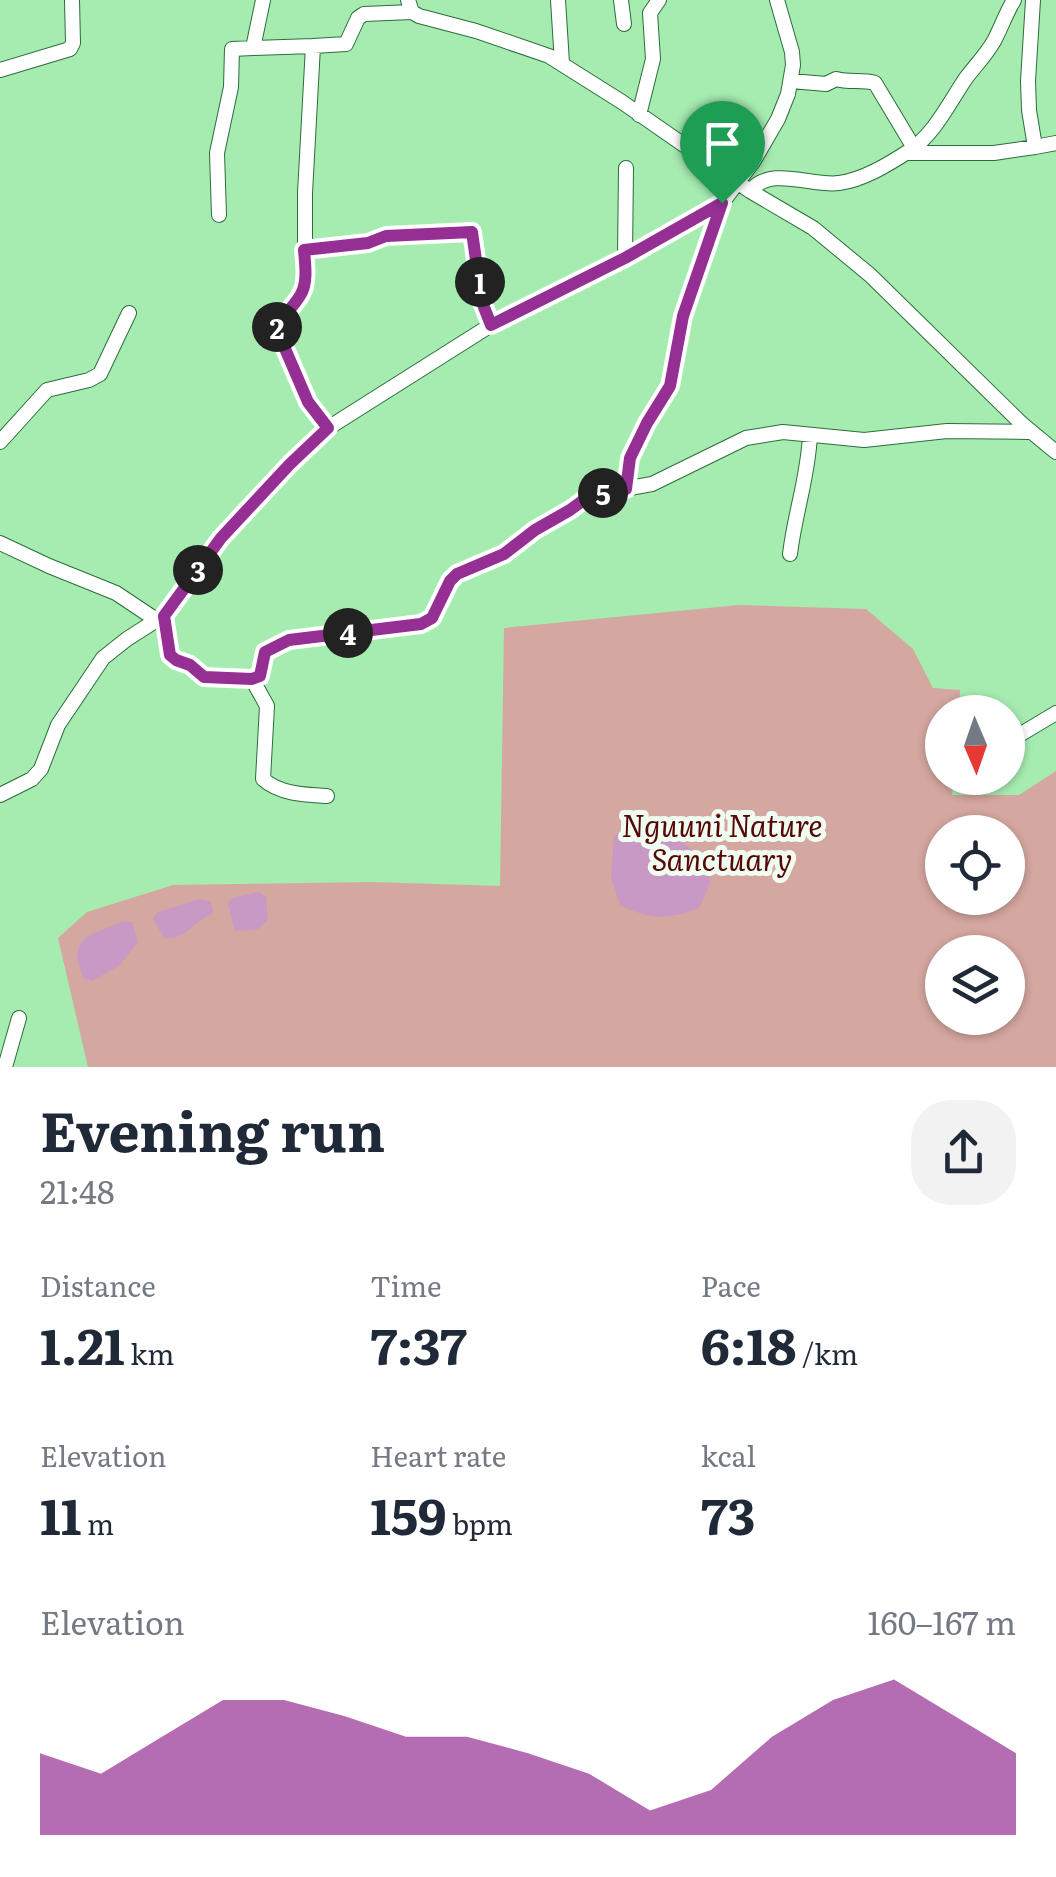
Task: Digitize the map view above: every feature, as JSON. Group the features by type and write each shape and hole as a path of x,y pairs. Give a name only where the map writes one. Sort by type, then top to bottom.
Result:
{"street":[{"path":"0,70 70,49 72,0"},
{"path":"253,48 264,0"},
{"path":"558,0 562,63"},
{"path":"622,0 624,24"},
{"path":"639,116 653,59 650,13 659,0"},
{"path":"745,187 791,81 790,38 778,0"},
{"path":"0,795 32,779 42,769 58,726 103,658 161,618 221,538 328,428 491,325 625,258 745,187 781,178 826,184 846,182 910,150 931,130 984,56 1013,0"},
{"path":"1033,0 1028,81 1034,147"},
{"path":"219,215 217,154 231,87 232,49 346,44 358,18 364,14 410,6 562,63 812,228 870,275 1030,432 1056,452"},
{"path":"313,46 304,286 277,330 308,402 328,428"},
{"path":"791,81 872,82 879,87 910,150"},
{"path":"910,150 994,153 1056,143"},
{"path":"625,258 626,168"},
{"path":"626,489 630,458 670,386 683,316 722,203"},
{"path":"304,250 368,243 386,236 472,232 482,302 491,325"},
{"path":"0,442 47,390 100,374 129,313"},
{"path":"0,543 116,592 161,618 170,655 204,677 252,679 260,676 265,652 289,640 427,622 457,574 504,554 585,499 664,479 746,438 774,433 864,440 947,432 1030,432"},
{"path":"790,554 794,520 807,476 810,435"},
{"path":"252,679 267,706 263,779 290,792 327,796"},
{"path":"1025,731 1056,712"},
{"path":"5,1067 19,1018"}],"green space":[{"name":"Nguuni Nature Sanctuary","path":"739,605 866,609 913,649 933,688 960,690 960,695 925,695 925,795 1025,795 1025,791 1056,771 1056,1067 88,1067 58,938 87,912 173,885 373,882 500,886 504,628"}],"shaded area":[{"path":"624,827 649,828 684,844 706,861 710,883 699,908 659,917 620,905 611,877 614,837"},
{"path":"259,892 266,897 268,920 258,929 235,931 228,904 232,898"},
{"path":"200,899 210,901 212,914 184,934 164,938 153,918 158,912"},
{"path":"124,921 132,922 138,942 119,966 92,981 84,979 77,954 79,946 91,935"}],"route":[{"path":"722,203 683,316 670,386 630,458 626,489 585,499 511,550 457,574 427,622 289,640 265,652 262,672 252,679 204,677 170,655 164,616 221,538 328,428 308,402 277,330 302,293 304,250 368,243 386,236 472,232 482,302 491,325 625,258 722,203"}]}
